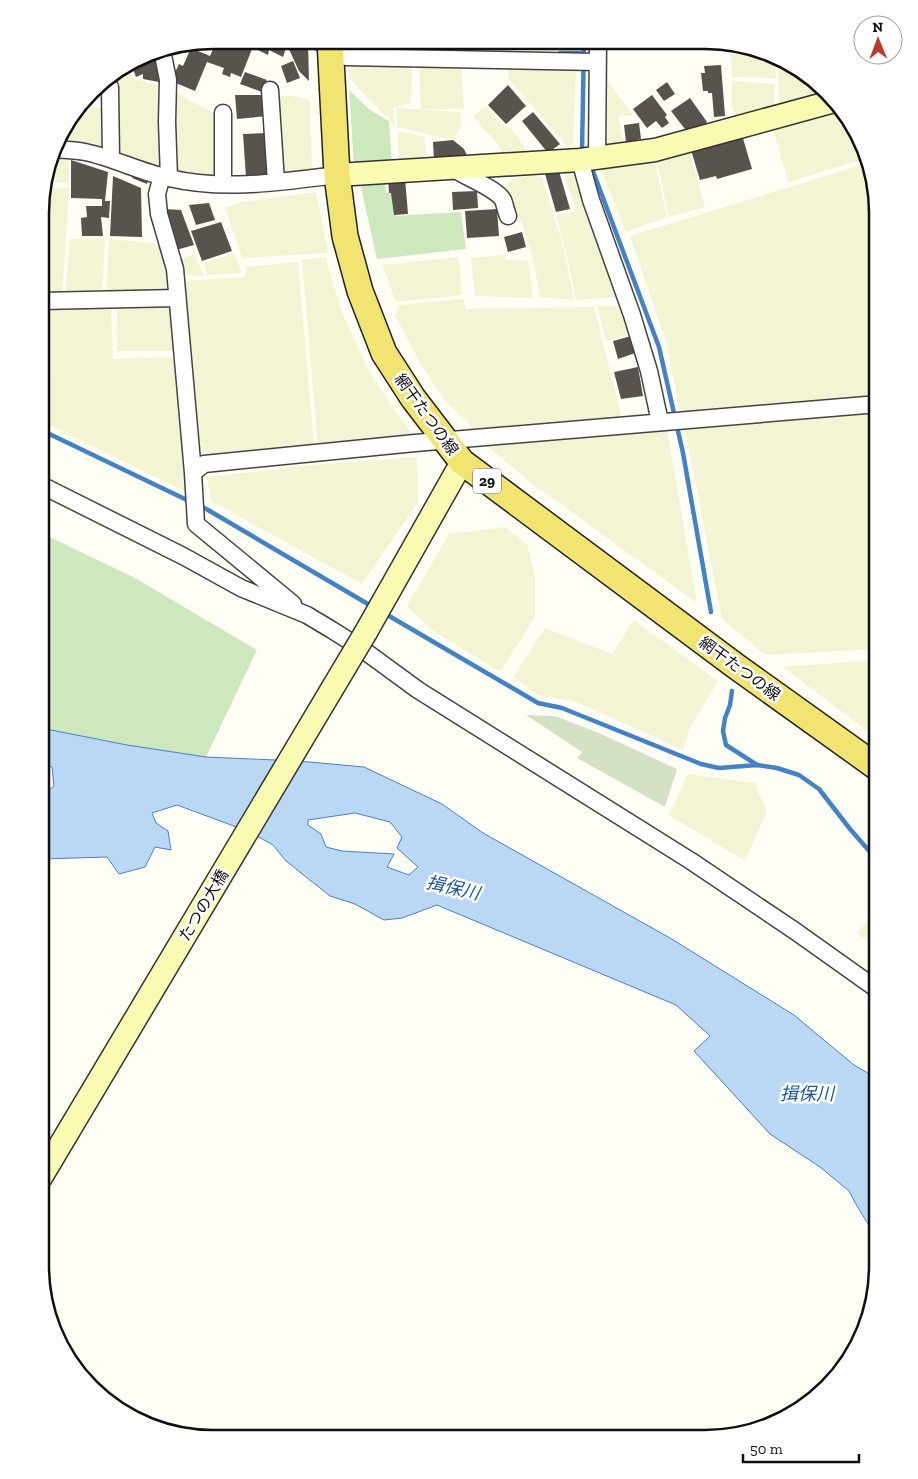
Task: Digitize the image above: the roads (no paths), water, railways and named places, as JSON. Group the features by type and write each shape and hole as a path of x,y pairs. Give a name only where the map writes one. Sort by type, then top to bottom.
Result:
{"main road":[{"name":"網干たつの線","path":"326,49 336,175 345,236 360,291 384,353 413,398 462,462 737,667 869,762"}],"street":[{"path":"335,49 346,57 597,62"},
{"path":"598,49 588,159 591,200 632,315 649,371 660,422"},
{"path":"163,56 168,80 165,177 157,194 159,214 174,268 194,473 196,524 307,615 362,649 418,690 691,861 869,984"},
{"path":"110,86 111,159"},
{"path":"270,90 276,182"},
{"path":"62,149 84,152 111,159 165,177 222,184 248,184 336,175 588,159 655,150 826,103"},
{"path":"222,184 223,113"},
{"path":"452,168 464,176 485,185 502,200 508,216"},
{"path":"49,302 176,298"},
{"path":"194,473 204,464 446,440 869,405"},
{"name":"たつの大橋","path":"49,1163 366,632 462,462"},
{"path":"49,489 241,588 307,615"}],"water":[{"name":"揖保川","path":"49,730 127,745 206,757 298,761 364,767 442,804 483,833 670,938 794,1015 854,1065 869,1074 869,1225 849,1191 820,1167 770,1134 694,1051 710,1036 676,1005 437,905 402,918 384,920 355,904 330,896 286,861 273,845 250,832 177,805 152,813 156,823 168,831 171,850 155,847 145,867 119,874 107,857 49,859 49,790 54,786 52,767 49,766","holes":["355,813 390,822 402,837 397,848 418,867 409,875 387,867 394,854 342,851 326,847 321,834 308,825 308,820"]}],"waterway":[{"path":"582,152 584,49"},
{"path":"560,53 584,53"},
{"path":"591,166 659,347 683,453 711,612"},
{"path":"49,434 191,502"},
{"path":"198,505 373,607"},
{"path":"384,613 538,703 562,708 701,764 719,768 757,765"},
{"path":"732,691 723,731 726,745 757,765 777,768 799,775 819,789 869,851"}]}
